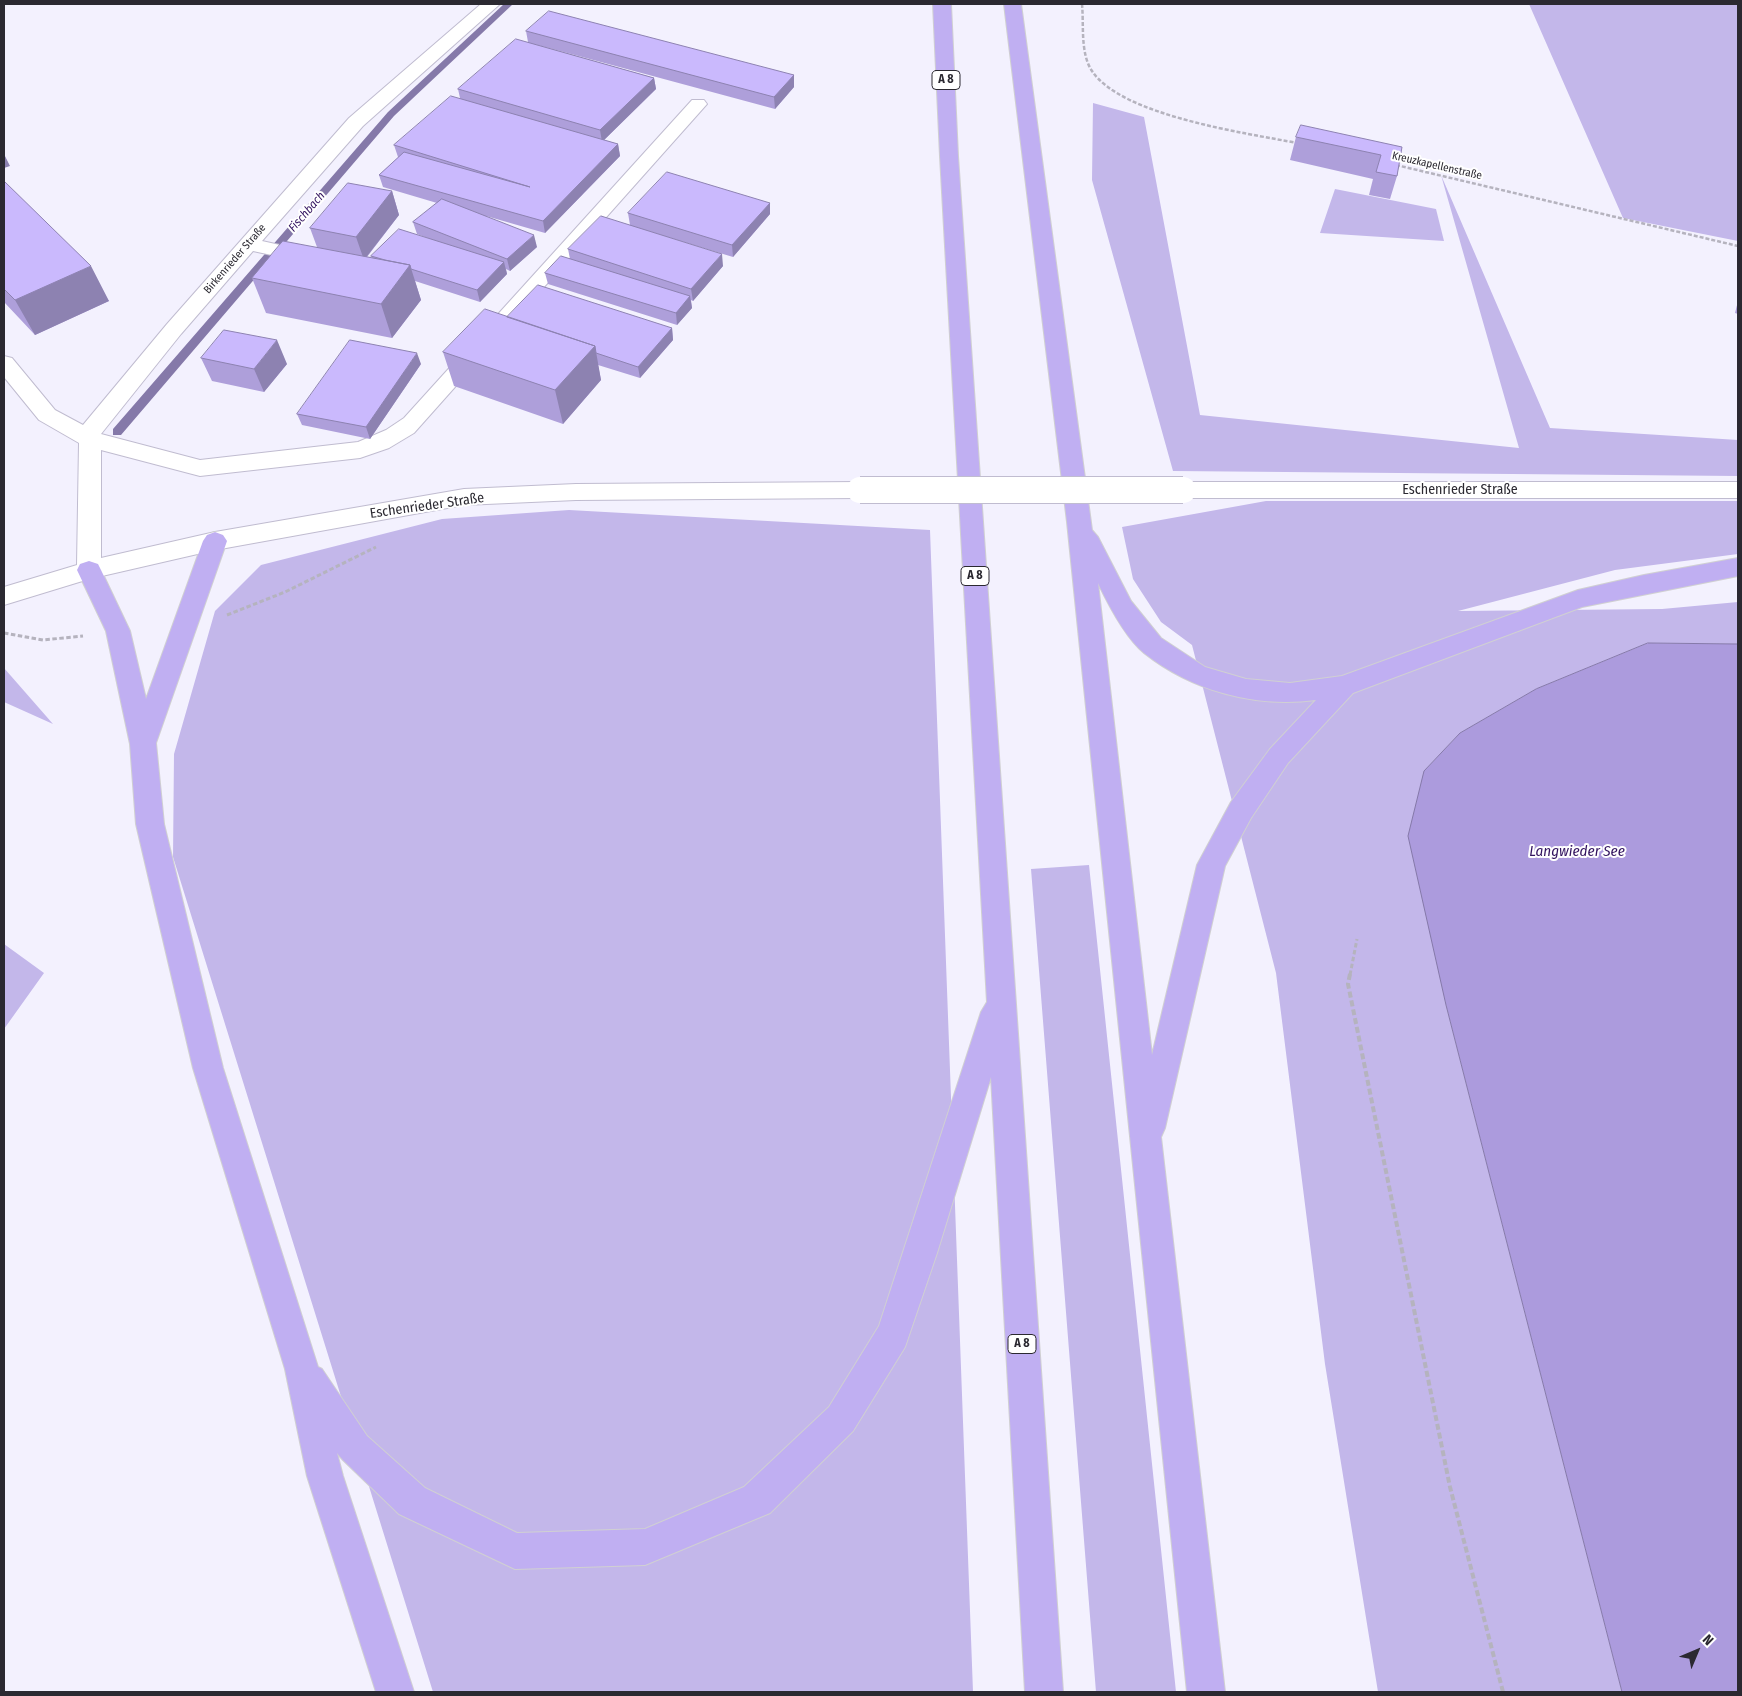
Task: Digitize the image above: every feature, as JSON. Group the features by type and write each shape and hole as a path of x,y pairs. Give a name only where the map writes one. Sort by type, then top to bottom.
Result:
{"highway":[{"name":"A 8","path":"942,4 950,166 1044,1692"},
{"path":"1012,4 1079,522 1145,1149 1206,1692"},
{"path":"1079,522 1122,607 1152,645 1197,675 1246,689 1290,693 1344,686 1578,599 1644,584 1738,567"},
{"path":"143,744 215,541"},
{"path":"89,570 118,631 143,744 150,824 208,1068 302,1369 325,1476 395,1692"},
{"path":"1145,1149 1211,865 1241,810 1279,756 1344,686"},
{"path":"302,1369 355,1448 412,1501 515,1551 645,1547 757,1500 841,1419 893,1335 921,1253 1001,997"}],"street":[{"name":"Birkenrieder Straße","path":"89,570 90,432 168,336 252,244 356,122 491,4"},
{"path":"4,363 47,415 90,439 200,468 360,450 384,442 402,432 412,423 698,104"},
{"path":"252,244 329,261"},
{"name":"Eschenrieder Straße","path":"4,596 89,570 215,541 464,497 576,492 860,490 1738,490"}],"path":[{"path":"1082,4 1087,51 1092,72 1115,94 1162,112 1306,145"},
{"name":"Kreuzkapellenstraße","path":"1393,164 1738,246"},
{"path":"186,620 221,618 285,592 383,544"},
{"path":"4,633 20,638 46,642 118,631"},
{"path":"1357,939 1348,984 1450,1486 1503,1692"}],"shaded area":[{"path":"1529,4 1738,4 1738,241 1623,218"},
{"path":"1093,103 1144,117 1200,415 1519,448 1441,175 1550,428 1738,440 1738,476 1173,471 1092,180"},
{"path":"1335,189 1436,209 1444,241 1320,233"},
{"path":"1266,501 1738,501 1738,554 1615,570 1458,611 1662,609 1738,602 1738,644 1648,643 1536,689 1460,733 1424,771 1446,1005 1622,1692 1378,1692 1325,1364 1276,973 1192,645 1161,622 1133,579 1122,527"},
{"path":"569,510 930,530 973,1692 433,1692 173,857 174,754 215,611 261,565 442,519"},
{"path":"4,668 53,724 4,702"},
{"path":"1089,865 1176,1692 1096,1692 1031,869"},
{"path":"4,944 44,973 4,1029"}],"water":[{"name":"Langwieder See","path":"1648,643 1738,644 1738,1692 1622,1692 1446,1005 1408,836 1424,771 1460,733 1536,689"}],"building":[{"path":"549,11 794,75 774,97 526,31"},
{"path":"516,39 654,78 600,130 458,89"},
{"path":"451,96 618,144 543,221 379,175 404,152 530,187 394,145"},
{"path":"1301,125 1402,147 1397,176 1376,172 1381,155 1296,137"},
{"path":"667,172 770,203 732,245 628,213"},
{"path":"4,181 91,266 15,300 4,289"},
{"path":"348,183 392,191 356,237 310,228"},
{"path":"442,199 534,235 507,259 413,222"},
{"path":"601,216 722,254 691,289 568,249"},
{"path":"399,229 504,262 477,290 411,269 410,265 371,256"},
{"path":"283,241 410,265 381,304 252,278"},
{"path":"561,256 690,296 676,313 545,273"},
{"path":"538,285 672,328 638,367 596,353 595,346 507,317"},
{"path":"485,309 595,346 555,390 443,352"},
{"path":"224,330 277,340 254,369 201,358"},
{"path":"350,340 417,353 366,427 297,414"}],"waterway":[{"name":"Fischbach","path":"117,432 391,114 509,4"}]}
